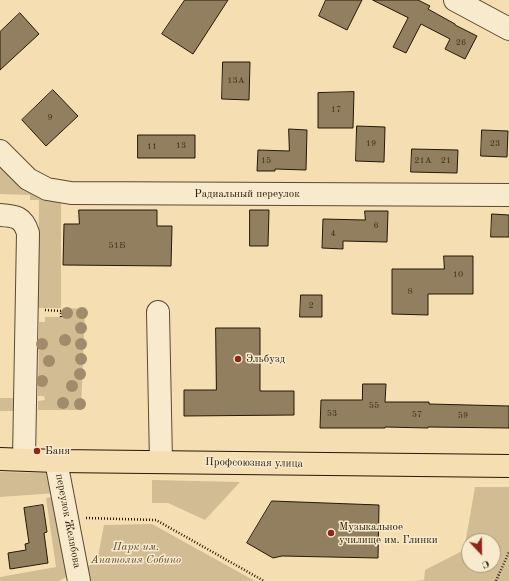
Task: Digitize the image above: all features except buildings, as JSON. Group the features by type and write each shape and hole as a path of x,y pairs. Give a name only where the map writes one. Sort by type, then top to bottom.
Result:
{"main road":[{"name":"Профсоюзная улица","path":"0,459 56,461 509,466"}],"street":[{"path":"456,0 509,29"},
{"name":"Радиальный переулок","path":"0,151 28,179 47,189 71,193 509,195"},
{"path":"0,216 12,216 23,221 28,233 24,460"},
{"path":"158,312 160,462"},
{"name":"переулок Желябова","path":"56,461 79,581"}],"path":[{"path":"41,310 62,311 61,317"},
{"path":"67,518 156,520 264,581"},
{"path":"496,581 509,552"}],"green space":[{"path":"0,161 17,183 40,199 61,199 61,308 38,308 39,200 30,200 30,195 0,194"},
{"path":"64,308 85,309 81,410 38,410 38,401 45,400 44,396 38,396 39,322 45,322 45,317 63,317"},
{"path":"0,398 13,398 13,411 0,411"},
{"path":"0,472 47,473 56,493 0,497"},
{"path":"152,480 240,482 205,520 168,503 152,503"},
{"path":"475,487 509,487 509,581 414,581 424,580 425,570 461,552 461,573 501,573 501,533 467,533"},
{"path":"59,496 68,572 66,577 59,581 0,581 0,577 56,567 46,498"},
{"name":"Парк им. Анатолия Собино","path":"152,524 255,581 88,581 85,567 97,562 104,525"}],"place":[{"name":"Эльбузд","path":"238,359"},
{"name":"Баня","path":"37,451"},
{"name":"Музыкальное училище им. Глинки","path":"331,533"}]}
